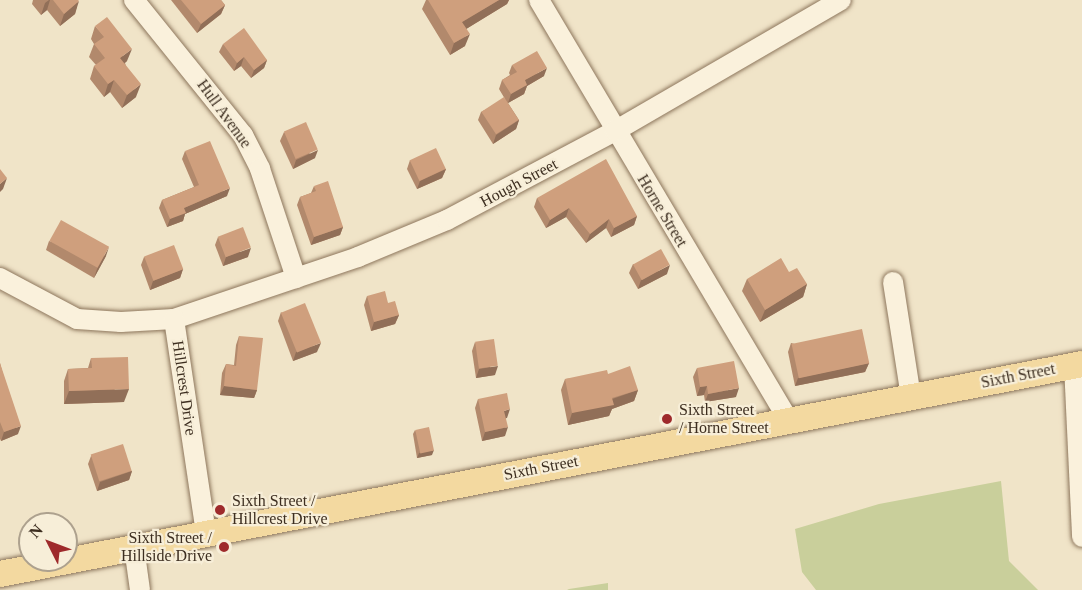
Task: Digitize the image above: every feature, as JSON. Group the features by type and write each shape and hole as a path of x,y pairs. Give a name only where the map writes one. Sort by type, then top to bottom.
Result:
{"main road":[{"name":"Sixth Street","path":"0,574 1078,365"}],"street":[{"name":"Hull Avenue","path":"134,0 243,135 260,170 296,278"},
{"name":"Horne Street","path":"538,0 789,420"},
{"name":"Hough Street","path":"174,319 296,278 447,220 615,131 841,0"},
{"name":"Hillcrest Drive","path":"0,278 77,319 121,322 174,319 206,533"},
{"path":"893,282 911,397"},
{"path":"1078,365 1082,537"},
{"path":"134,547 140,590"}],"green space":[{"path":"1001,481 1009,561 1038,590 816,590 802,572 795,529 879,504"},
{"path":"608,583 608,590 567,590 569,589"}],"building":[{"path":"53,0 78,0 79,1 64,14"},
{"path":"181,0 221,0 225,5 201,24"},
{"path":"428,0 499,0 462,22 470,34 454,43"},
{"path":"107,17 132,49 120,58 141,84 127,95 114,80 108,84 94,66 105,58 94,44 104,37 95,26"},
{"path":"244,28 267,60 254,70 244,57 237,63 223,44"},
{"path":"537,51 547,68 525,80 527,85 511,94 502,80 517,72 512,65"},
{"path":"504,97 519,120 496,134 481,112"},
{"path":"306,122 318,150 296,159 284,131"},
{"path":"210,141 230,188 184,208 186,213 170,219 162,200 199,185 185,151"},
{"path":"436,148 446,169 419,181 410,160"},
{"path":"606,159 637,216 614,228 609,219 590,234 569,208 550,220 537,198"},
{"path":"0,169 7,178 0,184"},
{"path":"328,181 343,227 314,237 300,197 316,191 314,186"},
{"path":"61,220 109,247 97,268 49,241"},
{"path":"243,227 251,248 226,257 218,237"},
{"path":"174,245 183,269 153,281 144,256"},
{"path":"661,249 670,265 642,280 633,265"},
{"path":"781,258 789,272 797,268 807,284 765,310 747,279"},
{"path":"385,291 388,303 395,301 399,315 374,322 367,296"},
{"path":"305,303 321,343 297,353 281,313"},
{"path":"862,329 869,363 799,378 792,344"},
{"path":"239,336 263,338 257,390 224,386 226,364 236,366"},
{"path":"494,339 498,366 479,368 475,342"},
{"path":"128,357 129,389 69,391 68,369 92,368 91,358"},
{"path":"734,361 739,388 708,394 707,386 700,387 697,368"},
{"path":"0,363 21,426 4,432 0,422"},
{"path":"630,366 638,390 612,398 614,405 572,413 565,379 607,370 608,374"},
{"path":"507,393 510,409 504,411 508,427 485,432 478,399"},
{"path":"429,427 434,450 420,453 415,430"},
{"path":"123,444 132,471 99,481 91,455"}],"place":[{"name":"Sixth Street / Horne Street","path":"667,419"},
{"name":"Sixth Street / Hillcrest Drive","path":"220,510"},
{"name":"Sixth Street / Hillside Drive","path":"224,547"}]}
